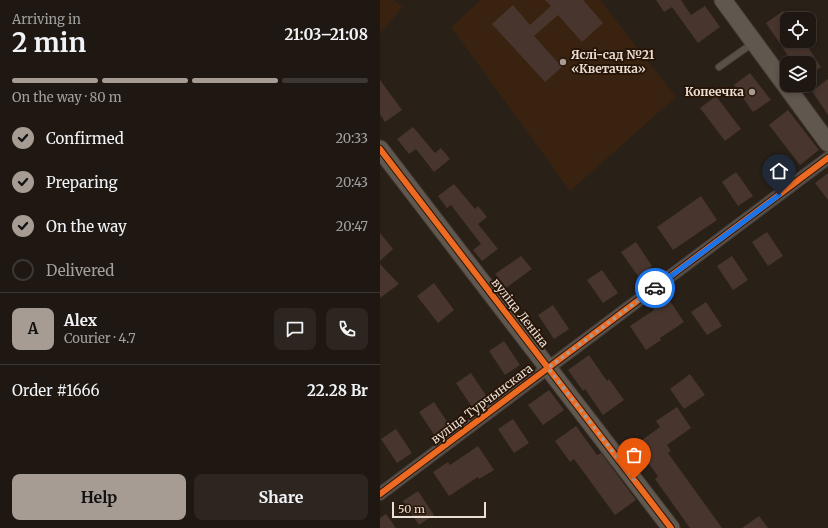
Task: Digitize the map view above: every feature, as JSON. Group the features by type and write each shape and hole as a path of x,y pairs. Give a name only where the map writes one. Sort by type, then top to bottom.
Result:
{"street":[{"path":"723,0 828,143"},
{"name":"вуліца Леніна","path":"380,149 671,528"},
{"name":"вуліца Турчынскага","path":"380,494 828,158"}],"lane":[{"path":"719,67 754,42"}],"shaded area":[{"path":"380,0 394,0 403,7 380,33"},
{"name":"Яслі-сад №21 «Кветачка»","path":"481,0 600,0 676,97 570,191 451,27"}],"building":[{"path":"545,0 583,0 603,23 582,42 558,15 534,36 562,67 545,82 492,24 513,5 530,25 551,6"},
{"path":"656,0 681,0 691,15 705,6 720,27 698,43 672,7 664,12"},
{"path":"780,13 780,44 766,23"},
{"path":"783,48 809,48 814,56 788,56"},
{"path":"816,59 821,67 816,70"},
{"name":"Копеечка","path":"750,73 771,100 753,112 734,85"},
{"path":"828,79 828,115 813,92 816,92 816,88"},
{"path":"380,80 402,110 385,122 380,114"},
{"path":"716,96 741,129 725,141 700,108"},
{"path":"788,110 819,150 800,165 769,125"},
{"path":"413,127 435,153 441,148 450,159 434,172 416,149 409,154 397,139"},
{"path":"736,172 753,196 738,206 722,182"},
{"path":"828,173 828,200 815,183"},
{"path":"454,184 475,209 478,206 487,217 478,224 498,249 482,261 473,250 481,244 451,205 447,208 438,196"},
{"path":"701,196 717,220 673,250 657,227"},
{"path":"767,232 783,256 768,266 752,242"},
{"path":"380,233 393,249 380,261"},
{"path":"636,242 652,266 638,276 621,252"},
{"path":"521,256 532,269 506,288 495,274"},
{"path":"732,256 748,280 733,290 717,266"},
{"path":"380,264 399,284 380,298"},
{"path":"602,270 618,293 603,303 587,280"},
{"path":"434,283 454,310 438,323 417,296"},
{"path":"668,298 684,322 660,338 661,340 646,350 630,326 654,310 653,308"},
{"path":"706,302 722,326 707,335 691,312"},
{"path":"553,305 569,329 554,339 538,315"},
{"path":"504,341 520,365 505,375 489,351"},
{"path":"589,355 607,381 609,379 624,400 603,415 585,389 583,391 568,370"},
{"path":"471,373 487,397 472,407 456,383"},
{"path":"690,374 705,395 684,409 670,389"},
{"path":"549,390 564,410 543,425 528,405"},
{"path":"434,402 450,426 435,436 419,412"},
{"path":"677,407 691,428 667,445 671,451 668,453 722,528 690,528 655,479 658,476 635,445 660,427 656,421"},
{"path":"513,419 529,443 514,453 498,429"},
{"path":"576,426 597,455 601,453 636,500 615,515 574,459 570,462 555,441"},
{"path":"396,429 412,453 397,463 381,439"},
{"path":"478,446 494,470 479,479 478,477 449,496 433,472 448,462 450,465"},
{"path":"418,491 434,515 419,525 403,501"},
{"path":"386,514 396,528 380,528 380,518"},
{"path":"759,516 768,528 742,528"}],"cycle path":[{"path":"380,149 671,528"},
{"path":"380,494 828,158"}],"way so far":[{"path":"634,479 548,368 655,288"}],"place":[{"name":"Яслі-сад №21 «Кветачка»","path":"563,62"},
{"name":"Копеечка","path":"752,92"}],"route":[{"path":"655,288 779,195"}]}
